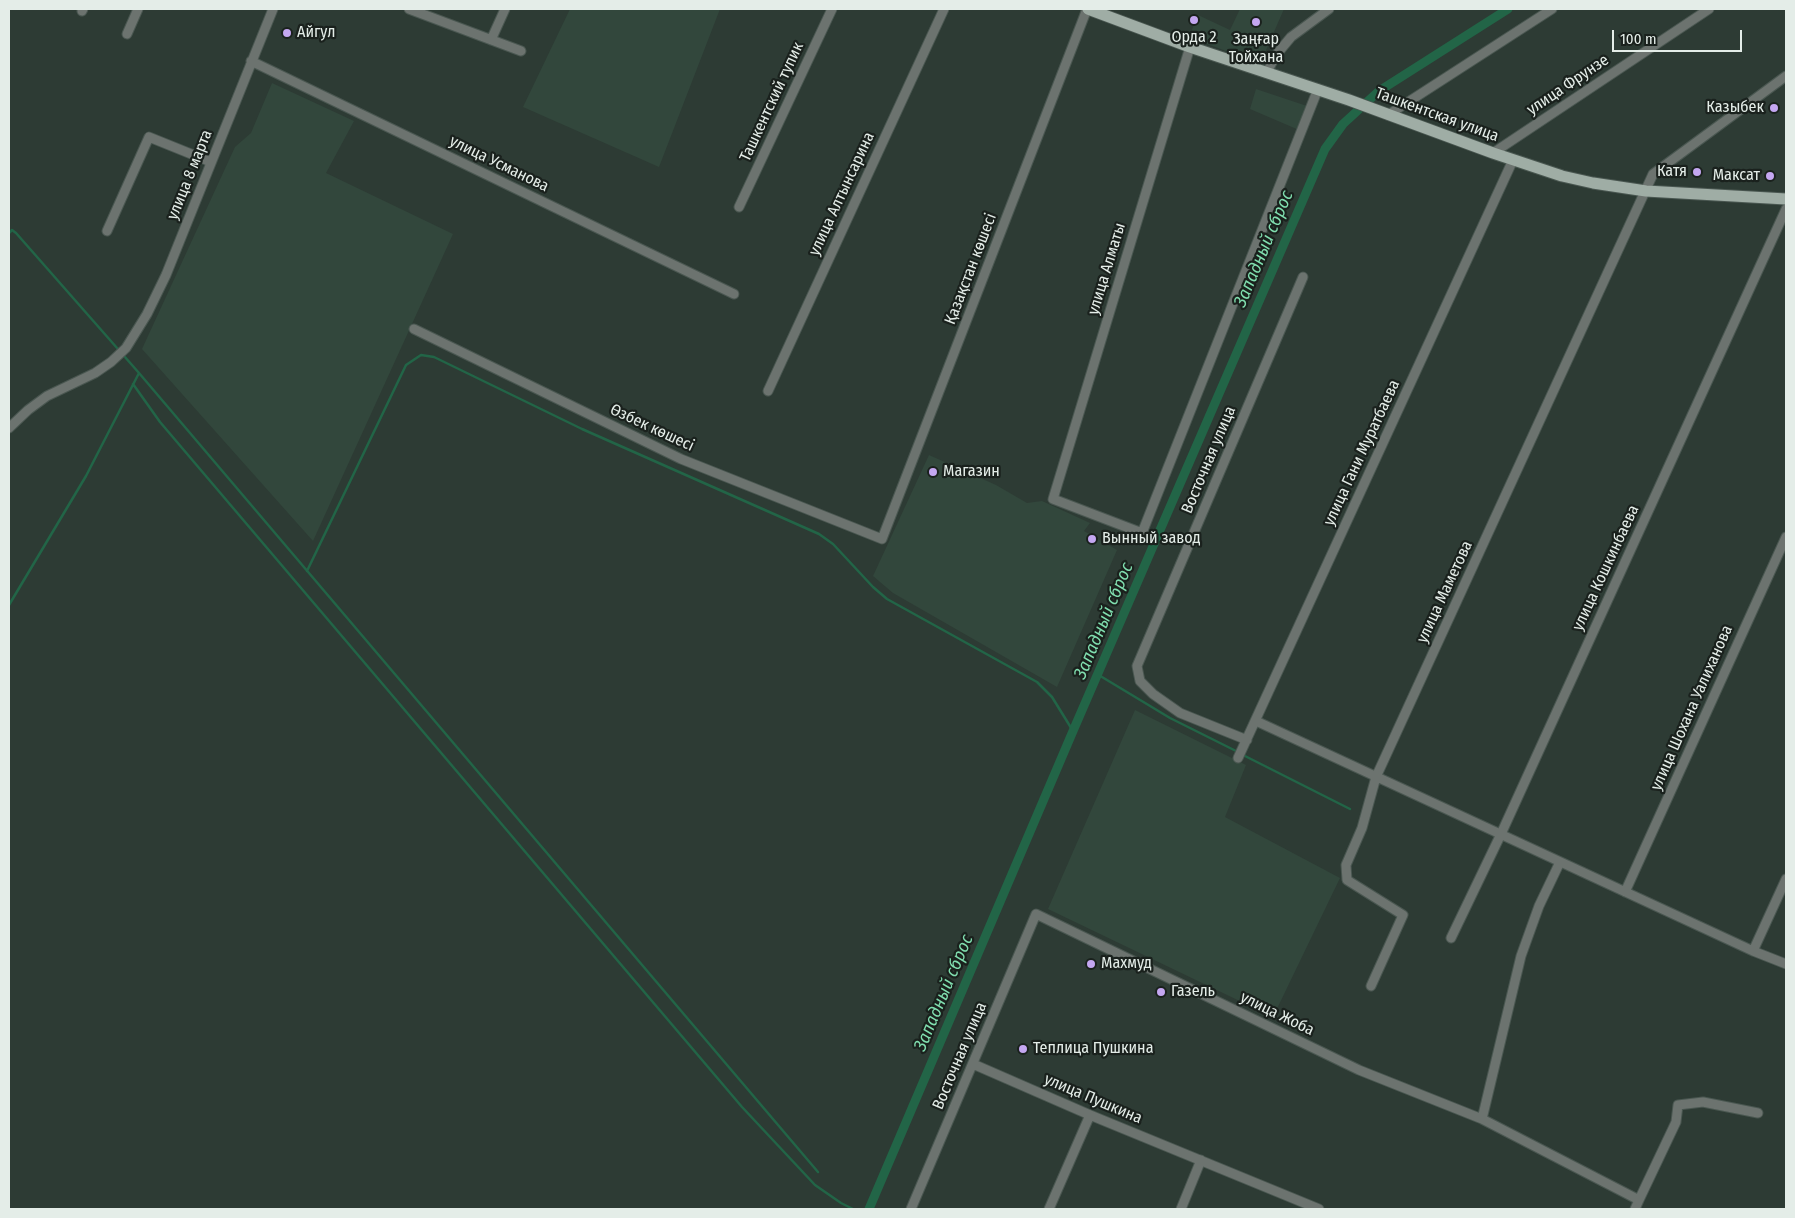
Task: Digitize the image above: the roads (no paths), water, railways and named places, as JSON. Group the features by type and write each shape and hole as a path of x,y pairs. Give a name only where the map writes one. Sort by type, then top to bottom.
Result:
{"main road":[{"name":"Ташкентская улица","path":"1088,9 1190,47 1318,89 1492,153 1562,176 1646,191 1786,199"}],"street":[{"path":"127,34 138,9"},
{"path":"409,9 521,51"},
{"path":"491,40 505,9"},
{"name":"Ташкентский тупик","path":"739,207 832,9"},
{"name":"улица Алтынсарина","path":"768,391 944,9"},
{"name":"Қазақстан көшесі","path":"882,539 1088,9"},
{"path":"1267,72 1276,55 1291,37 1329,9"},
{"path":"1388,115 1552,9"},
{"name":"улица Фрунзе","path":"1492,153 1709,9"},
{"name":"улица 8 марта","path":"9,428 28,410 41,401 95,373 126,348 147,314 166,275 271,10"},
{"name":"улица Алматы","path":"1142,533 1053,499 1190,47"},
{"name":"улица Усманова","path":"252,61 734,294"},
{"name":"улица Маметова","path":"1371,986 1403,914 1347,880 1346,865 1362,828 1376,777 1653,174 1786,76"},
{"name":"Восточная улица","path":"1142,533 1318,89"},
{"path":"107,231 149,137 211,162"},
{"name":"улица Гани Муратбаева","path":"1238,758 1513,160"},
{"name":"улица Кошкинбаева","path":"1451,938 1786,209"},
{"name":"Восточная улица","path":"1247,740 1180,713 1153,694 1140,681 1137,666 1304,276"},
{"name":"Өзбек көшесі","path":"414,329 681,459 882,539"},
{"name":"улица Шохана Уалиханова","path":"1625,892 1786,537"},
{"path":"1256,721 1753,951 1786,964"},
{"path":"1482,1119 1521,956 1539,906 1560,862"},
{"path":"1753,951 1786,879"},
{"name":"Восточная улица","path":"911,1209 1036,914"},
{"name":"улица Жоба","path":"1036,914 1359,1070 1482,1119 1640,1200"},
{"name":"улица Пушкина","path":"973,1064 1090,1115 1318,1209"},
{"path":"1635,1209 1676,1122 1678,1105 1703,1102 1758,1113"},
{"path":"1049,1209 1090,1115"},
{"path":"1181,1209 1201,1160"}],"waterway":[{"name":"Западный сброс","path":"869,1209 1325,149 1343,124 1379,91 1508,9"},
{"path":"9,233 12,230 16,233 139,373 818,1172"},
{"path":"307,571 406,365 421,355 434,357 582,429 819,534 833,544 873,587 887,599 1037,682 1052,697 1073,731"},
{"path":"9,605 86,476 139,373"},
{"path":"133,384 160,422 742,1107 815,1185 853,1209"},
{"path":"1097,674 1170,718 1238,752"},
{"path":"1243,755 1350,809"}],"place":[{"name":"Орда 2","path":"1194,20"},
{"name":"Заңғар Тойхана","path":"1256,22"},
{"name":"Айгул","path":"287,33"},
{"name":"Казыбек","path":"1774,108"},
{"name":"Катя","path":"1697,172"},
{"name":"Максат","path":"1770,176"},
{"name":"Магазин","path":"933,472"},
{"name":"Вынный завод","path":"1092,539"},
{"name":"Махмуд","path":"1091,964"},
{"name":"Газель","path":"1161,992"},
{"name":"Теплица Пушкина","path":"1023,1049"}]}
